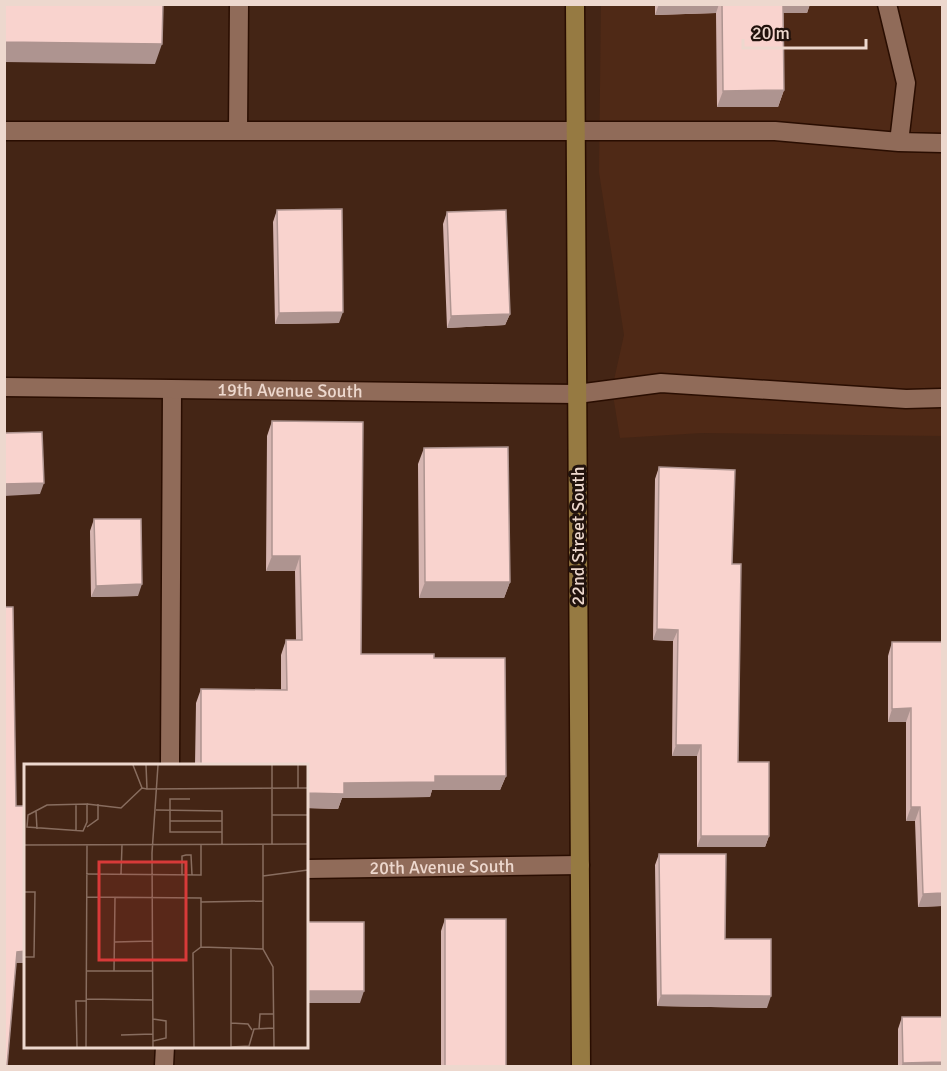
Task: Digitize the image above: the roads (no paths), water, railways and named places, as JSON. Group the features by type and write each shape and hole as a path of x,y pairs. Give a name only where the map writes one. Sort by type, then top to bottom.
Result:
{"street":[{"path":"238,130 239,4"},
{"name":"22nd Street South","path":"575,4 581,1066"},
{"path":"887,4 906,83 899,142"},
{"path":"4,131 775,130 899,142 942,143"},
{"name":"19th Avenue South","path":"4,387 172,391 577,394 661,383 906,399 942,398"},
{"path":"170,764 172,391"},
{"name":"20th Avenue South","path":"308,869 580,865"},
{"path":"164,1066 165,1047"}]}
